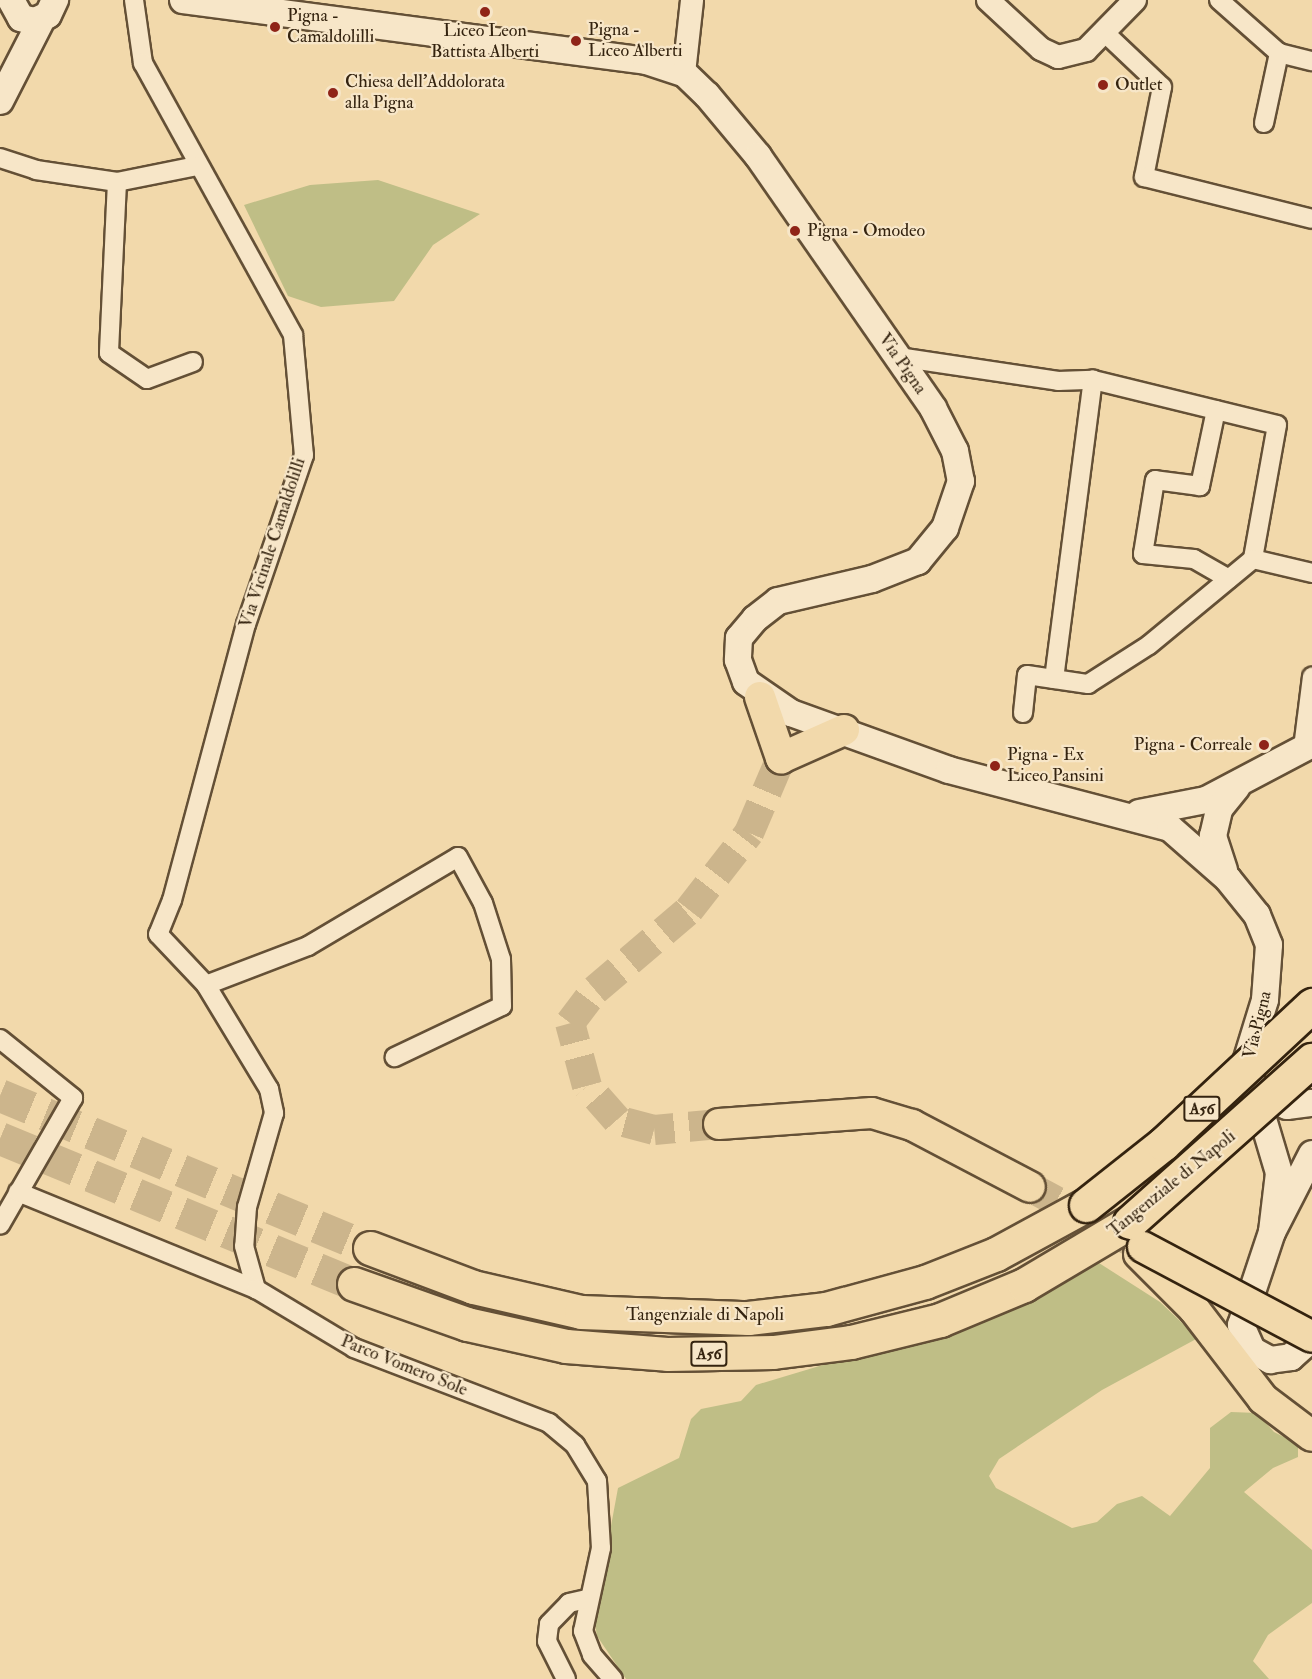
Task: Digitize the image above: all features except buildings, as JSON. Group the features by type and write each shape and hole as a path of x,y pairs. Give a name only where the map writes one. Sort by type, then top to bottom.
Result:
{"highway":[{"path":"760,696 781,758 844,730"},
{"name":"Tangenziale di Napoli","path":"416,1243 375,1250 472,1287 581,1312 748,1318 826,1309 925,1282 996,1254 1086,1205 1163,1144 1312,1005"},
{"name":"Tangenziale di Napoli","path":"354,1284 467,1324 566,1346 666,1354 773,1352 851,1342 949,1316 1137,1241 1312,1060"},
{"path":"718,1124 853,1112 912,1125 1030,1187"},
{"path":"1137,1241 1312,1338"},
{"path":"1137,1241 1194,1309 1263,1399 1310,1435"},
{"path":"694,1294 748,1318"}],"main road":[{"path":"188,1 310,9 646,61 684,73"},
{"path":"0,101 19,55 32,6"},
{"name":"Via Pigna","path":"684,73 758,156 898,357 955,451 961,481 945,528 918,561 872,579 778,601 755,619 739,638 738,660 747,682 760,696 791,713 844,730 948,770 1121,813 1170,828 1228,879 1257,915 1269,945 1267,992 1249,1050 1248,1076 1279,1173 1272,1232"},
{"name":"Via Pigna","path":"1121,813 1188,807 1239,785 1308,746"},
{"name":"Via Pigna","path":"1228,879 1214,836 1224,801 1239,785"},
{"name":"Via Pigna","path":"1248,1076 1276,1103 1312,1103"},
{"name":"Via Pigna","path":"1312,1154 1272,1232 1243,1313 1244,1338 1260,1357 1280,1361 1312,1338"}],"street":[{"name":"Via Vicinale Camaldolilli","path":"134,0 143,63 197,166 293,335 304,456 246,624 172,900 158,934 206,985"},
{"path":"684,73 692,0"},
{"path":"988,0 1041,49 1058,57 1078,55 1104,32 1134,0"},
{"path":"1219,0 1279,53 1312,61"},
{"path":"1104,32 1161,87 1144,177 1312,219"},
{"path":"1264,123 1279,53"},
{"path":"0,158 36,170 117,182 197,166"},
{"path":"117,182 109,353 147,379 193,362"},
{"path":"898,357 1058,381 1093,380 1277,425 1253,559 1149,645 1088,684 1027,675 1023,713"},
{"path":"1054,679 1093,380"},
{"path":"1216,410 1200,486 1155,480 1143,554 1194,559 1229,579"},
{"path":"1253,559 1312,573"},
{"path":"1308,746 1312,676"},
{"path":"256,1289 244,1246 247,1207 274,1113 269,1089 248,1047 206,985 308,946 458,857 483,903 501,959 502,1006 395,1057"},
{"path":"0,1225 74,1098 1,1041"},
{"name":"Parco Vomero Sole","path":"18,1192 256,1289 354,1348 549,1423 575,1445 597,1481 601,1548 586,1599 583,1631 592,1655 613,1679"},
{"path":"566,1679 547,1641 549,1624 569,1603 586,1599"}],"shaded area":[{"path":"378,180 480,214 433,245 394,301 321,307 288,296 244,205 310,185"},
{"path":"1099,1263 1160,1302 1198,1338 1102,1390 999,1459 989,1476 996,1488 1072,1528 1097,1522 1117,1504 1142,1496 1170,1516 1210,1468 1210,1428 1231,1412 1257,1413 1274,1432 1298,1444 1298,1457 1273,1468 1244,1492 1312,1550 1312,1603 1268,1635 1253,1661 1269,1679 626,1679 597,1636 594,1618 618,1488 679,1458 691,1419 701,1409 741,1401 756,1385 856,1355 943,1338 1023,1305"}],"tunnel":[{"path":"719,1124 654,1130 617,1120 587,1086 570,1023 595,990 689,910 749,833 781,758"},
{"path":"0,1095 370,1248"},
{"path":"0,1138 354,1284"},
{"path":"1030,1187 1132,1242"}],"place":[{"name":"Liceo Leon Battista Alberti","path":"485,12"},
{"name":"Pigna - Camaldolilli","path":"275,27"},
{"name":"Pigna - Liceo Alberti","path":"576,41"},
{"name":"Outlet","path":"1103,85"},
{"name":"Chiesa dell'Addolorata alla Pigna","path":"333,93"},
{"name":"Pigna - Omodeo","path":"795,231"},
{"name":"Pigna - Correale","path":"1264,745"},
{"name":"Pigna - Ex Liceo Pansini","path":"995,766"}]}
